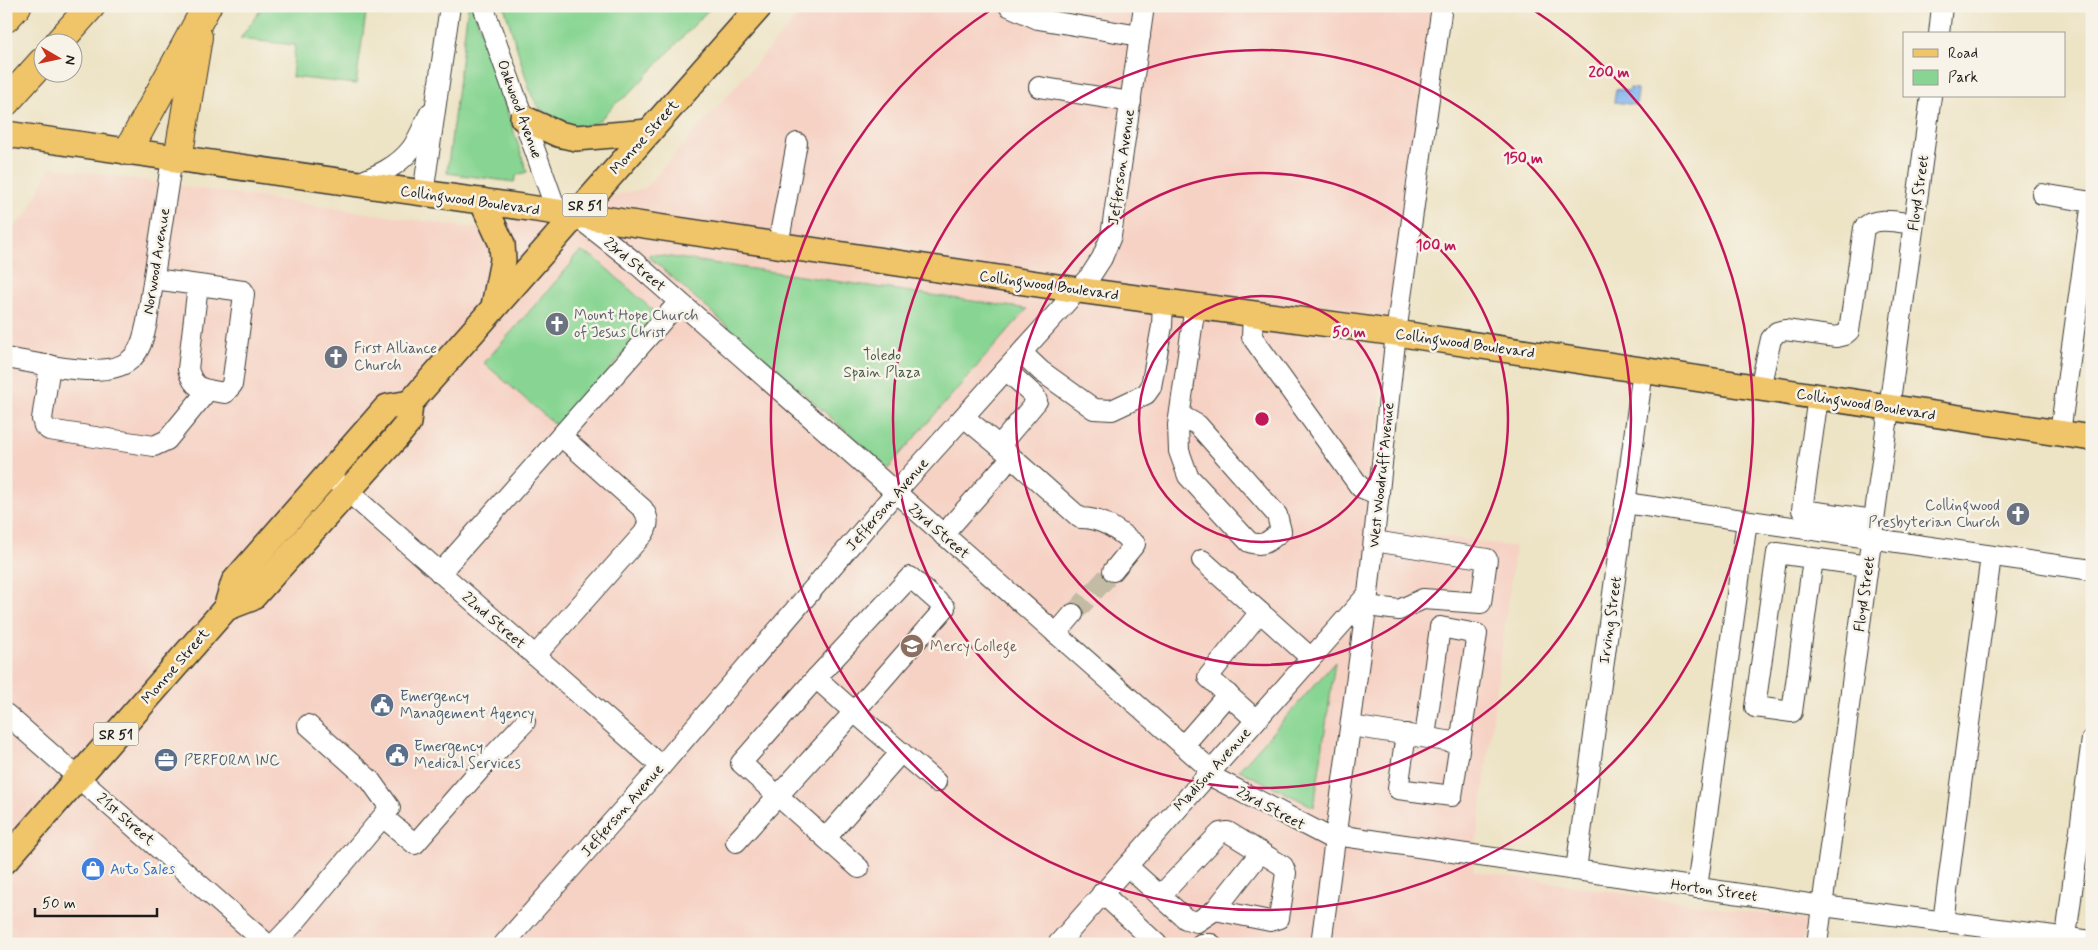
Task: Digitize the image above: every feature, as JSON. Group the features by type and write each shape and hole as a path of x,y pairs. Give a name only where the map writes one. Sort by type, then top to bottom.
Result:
{"highway":[{"path":"6,18 17,6"},
{"path":"68,32 91,6"},
{"path":"128,151 204,12"},
{"path":"175,158 204,12"},
{"path":"6,102 32,73"}],"main road":[{"name":"Monroe Street","path":"226,608 252,598 347,492 408,423 410,403 494,307 566,214 649,132 760,6"},
{"path":"523,118 558,134 576,138 649,132"},
{"name":"Collingwood Boulevard","path":"12,135 482,201 1078,290 1396,333 2092,438"},
{"path":"482,201 502,244 503,260 494,307"},
{"name":"Monroe Street","path":"6,860 226,608 234,582 387,407 410,403"}],"street":[{"path":"423,194 450,6"},
{"name":"Oakwood Avenue","path":"483,6 523,118 566,214"},
{"path":"1009,6 1038,19 1140,36"},
{"name":"Jefferson Avenue","path":"504,944 661,766 895,493 1078,290 1102,258 1111,236 1144,6"},
{"name":"West Woodruff Avenue","path":"1321,944 1368,600 1396,333 1442,6"},
{"path":"1939,32 1942,6"},
{"path":"1038,87 1131,102"},
{"name":"Floyd Street","path":"1818,944 1930,98"},
{"path":"355,184 381,174 404,157 413,147 436,100"},
{"path":"778,245 797,142"},
{"name":"Norwood Avenue","path":"50,365 106,370 130,361 140,346 144,335 175,158"},
{"path":"2042,194 2092,202 2083,332 2060,433"},
{"name":"23rd Street","path":"566,214 632,260 1183,746 1209,772 1336,838"},
{"path":"1760,388 1771,339 1777,332 1785,330 1836,337 1849,332 1862,236 1864,228 1869,222 1913,224"},
{"path":"154,279 198,285 242,291 244,294 232,385 225,393 198,388 192,382 188,369 198,285"},
{"path":"1022,353 1041,371 1094,409 1112,410 1146,394 1151,387 1162,326 1163,301"},
{"path":"440,572 679,302"},
{"path":"1180,415 1198,425 1278,515 1281,531 1269,541 1257,545 1249,542 1188,476 1179,451 1180,415 1195,306"},
{"path":"1253,314 1252,337 1360,487 1379,495"},
{"path":"6,358 50,365 42,419 44,426 49,430 154,446 167,440 208,390"},
{"path":"999,446 1037,401 1036,396 1006,370"},
{"name":"Irving Street","path":"1576,870 1643,370"},
{"path":"1800,519 1818,397"},
{"path":"964,417 1080,518 1093,518 1107,523 1135,544 1113,571"},
{"path":"535,656 644,533 648,525 648,516 643,509 561,436"},
{"path":"943,535 1002,468"},
{"name":"22nd Street","path":"328,474 661,766"},
{"path":"1625,503 1747,520 1800,519 1873,529 1992,556 2092,570"},
{"path":"1698,888 1747,520"},
{"path":"1368,600 1399,610 1423,599 1481,603 1487,559 1374,541"},
{"path":"1813,559 1792,712 1755,707 1777,553 1868,566"},
{"path":"1943,922 1992,556"},
{"path":"1202,560 1311,658"},
{"path":"736,842 779,796 945,608 910,577 816,678 741,763 779,796 859,868"},
{"name":"Madison Avenue","path":"1058,944 1311,658 1368,600"},
{"path":"1256,720 1208,677 1260,612"},
{"path":"1056,634 1073,614"},
{"path":"1440,627 1477,634 1460,743 1452,796 1398,789 1416,736 1440,627"},
{"path":"816,678 936,782"},
{"path":"1183,746 1228,694"},
{"name":"21st Street","path":"6,714 267,944"},
{"path":"383,817 415,844 485,764 525,722"},
{"path":"274,944 294,923 390,808 370,780 308,725"},
{"path":"1351,726 1460,743"},
{"path":"2065,941 2092,740"},
{"path":"826,838 901,752"},
{"path":"1160,896 1220,833 1228,832 1283,866 1286,874 1279,918 1270,921 1215,910"},
{"name":"Horton Street","path":"1336,838 1576,870 2065,941 2092,941"},
{"path":"1127,866 1186,919 1197,922 1215,910 1261,852"},
{"path":"1102,893 1157,944"},
{"path":"1201,944 1211,944"}],"shaded area":[{"path":"807,6 1432,6 1364,525 1515,547 1473,871 1806,920 1803,944 6,944 6,236 29,211 50,167 480,229 645,188"}],"green space":[{"path":"263,6 367,6 356,84 292,77 295,45 240,39"},
{"path":"468,6 473,6 527,172 517,175 514,182 447,173"},
{"path":"504,6 712,6 628,95 616,103 598,122 582,127 565,123 539,108 531,94"},
{"path":"581,252 595,258 657,314 560,429 484,363 571,264 573,258"},
{"name":"Toledo Spain Plaza","path":"650,254 1027,309 888,468 648,256"},
{"path":"1335,662 1314,807 1239,770"}],"water":[{"path":"1630,88 1637,89 1636,105 1614,102 1616,89 1629,91"}],"tunnel":[{"path":"1073,614 1113,571"}],"place":[{"name":"Mount Hope Church of Jesus Christ","path":"557,324"},
{"name":"First Alliance Church","path":"336,357"},
{"name":"Collingwood Presbyterian Church","path":"2018,514"},
{"name":"Mercy College","path":"912,646"},
{"name":"Emergency Management Agency","path":"382,705"},
{"name":"Emergency Medical Services","path":"397,755"},
{"name":"PERFORM INC","path":"166,760"},
{"name":"Auto Sales","path":"93,869"}]}
